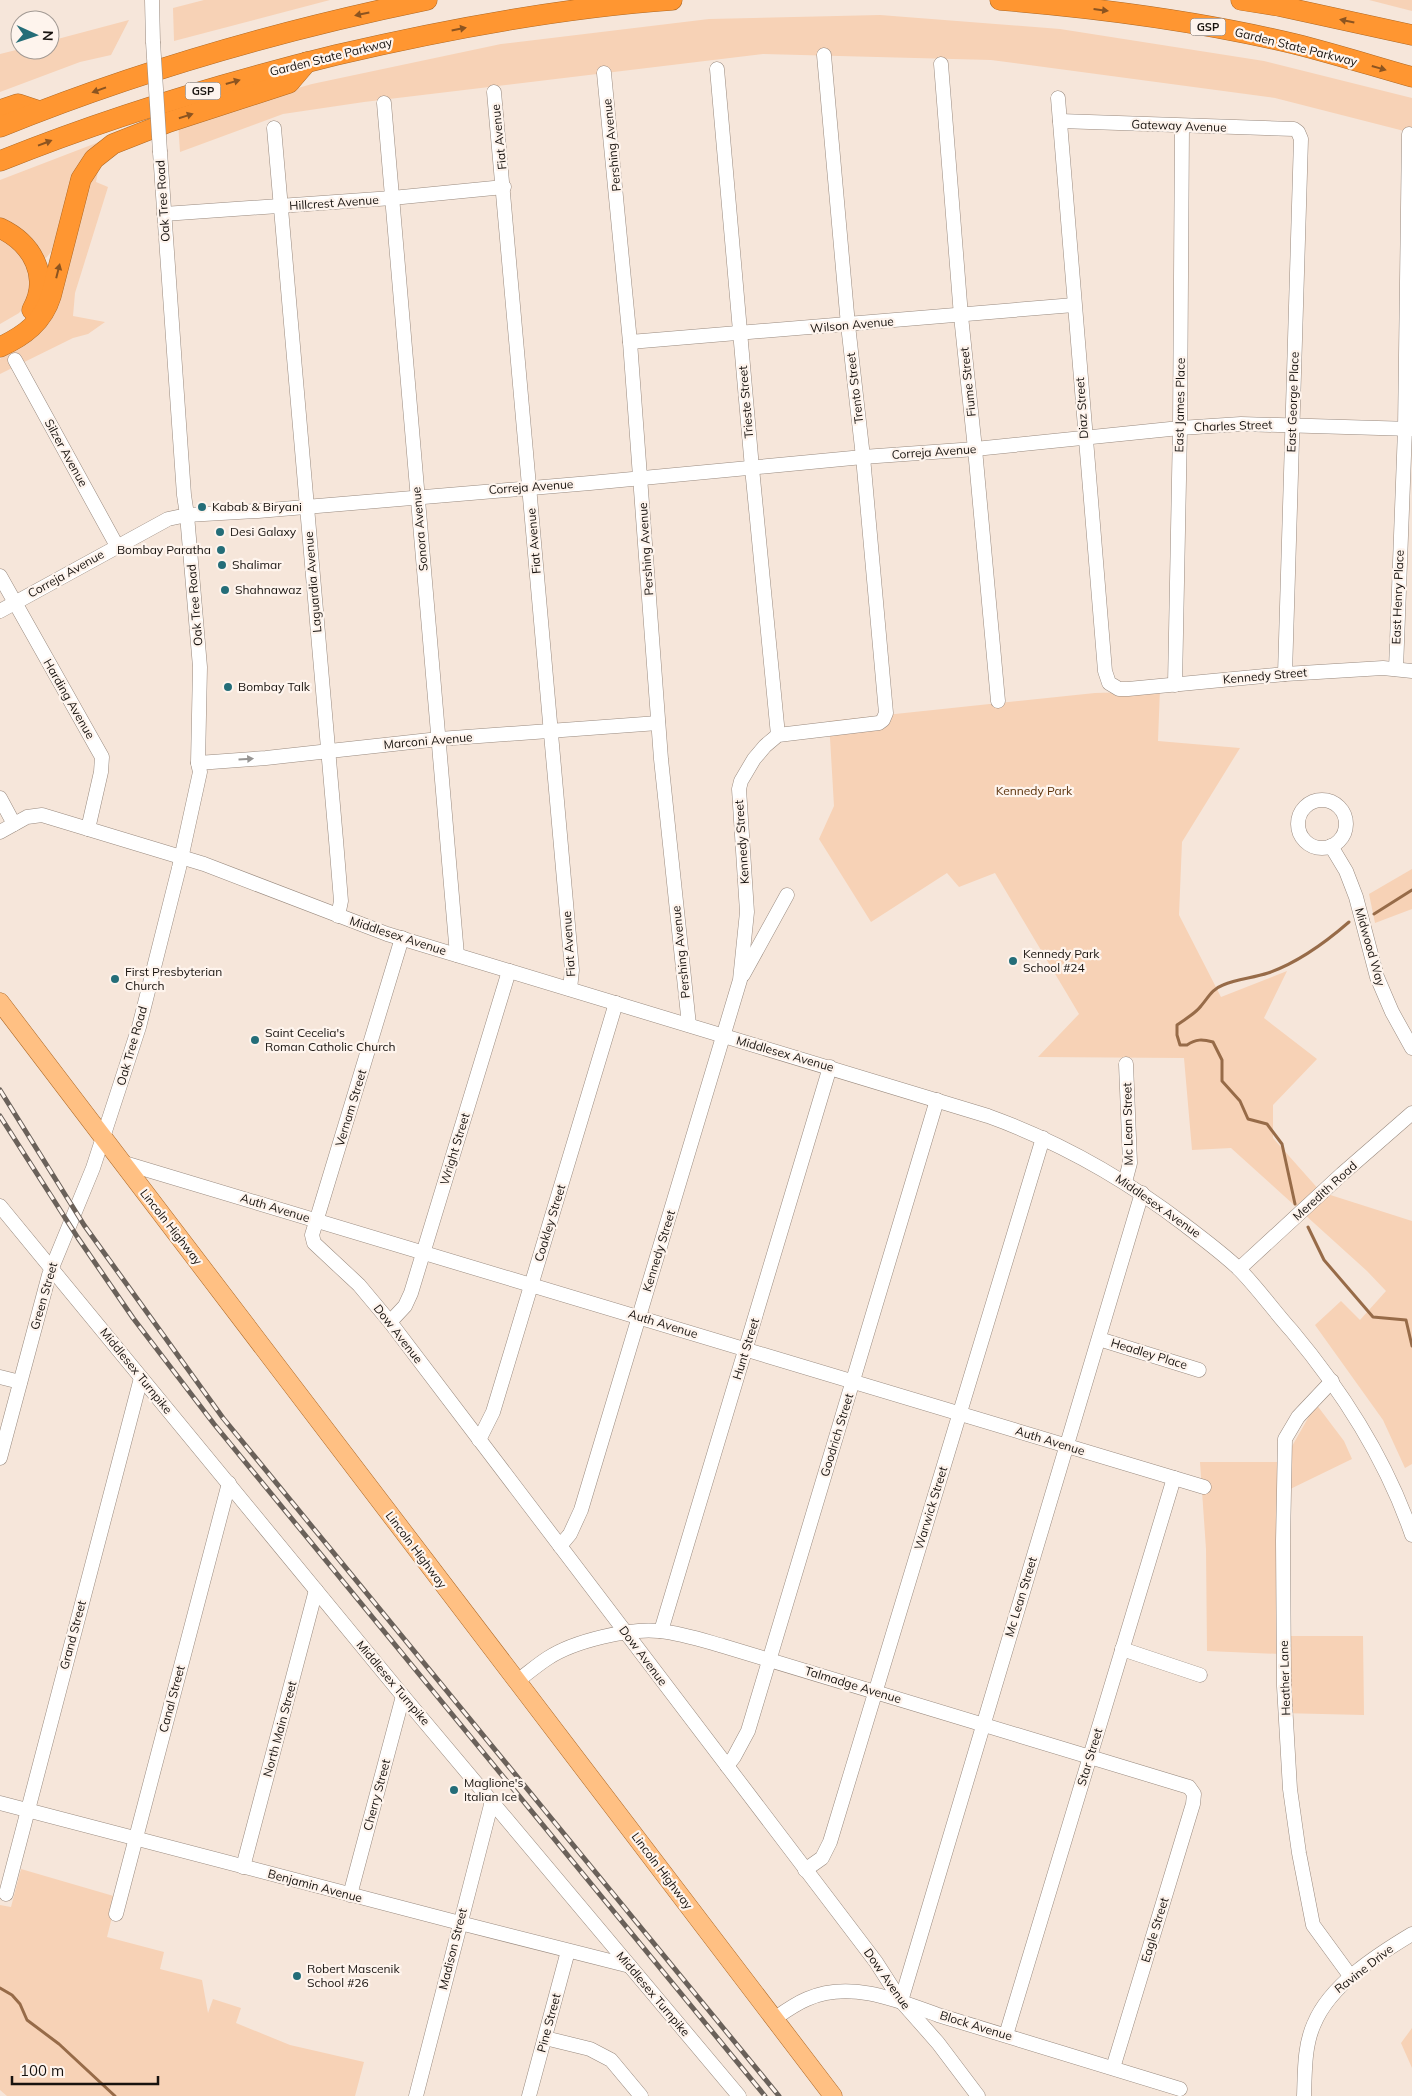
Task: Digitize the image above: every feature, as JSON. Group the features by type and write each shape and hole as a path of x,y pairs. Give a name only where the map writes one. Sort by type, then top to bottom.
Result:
{"highway":[{"path":"0,127 166,66 326,22 427,0"},
{"name":"Garden State Parkway","path":"0,161 118,117 212,88 307,62 516,18 588,8 672,0"},
{"name":"Garden State Parkway","path":"1000,0 1120,13 1226,30 1297,44 1412,77"},
{"path":"1241,0 1279,6 1412,36"},
{"path":"0,348 30,329 45,311 52,296 81,179 88,166 100,152 131,135 289,83 307,62"},
{"path":"0,110 18,104 39,112"},
{"path":"0,228 16,238 30,251 39,270 40,283 36,302 29,313 19,323 0,335"}],"main road":[{"name":"Lincoln Highway","path":"0,1002 833,2096"}],"street":[{"name":"Oak Tree Road","path":"103,1138 139,1027 181,858 200,772 198,763 200,667 184,495 164,214 152,0"},
{"name":"Trento Street","path":"778,736 879,723 883,720 886,713 824,54"},
{"name":"Fiume Street","path":"941,64 961,316 998,701"},
{"name":"Trieste Street","path":"717,69 778,736"},
{"name":"Pershing Avenue","path":"604,73 630,342 658,723 689,1025"},
{"name":"Fiat Avenue","path":"494,92 504,187 572,970 570,989"},
{"name":"Diaz Street","path":"1058,98 1084,439 1105,671 1109,683 1118,689"},
{"name":"Sonora Avenue","path":"384,103 457,955"},
{"name":"Gateway Avenue","path":"1060,121 1287,129 1298,132"},
{"name":"East James Place","path":"1174,685 1180,428 1182,126"},
{"name":"Laguardia Avenue","path":"274,128 329,750 340,898 338,916"},
{"name":"East George Place","path":"1285,674 1301,148 1301,139 1298,132"},
{"name":"East Henry Place","path":"1396,669 1408,429 1409,134"},
{"name":"Hillcrest Avenue","path":"164,214 281,207 504,187"},
{"name":"Wilson Avenue","path":"630,342 961,316 1074,305"},
{"name":"Silzer Avenue","path":"15,360 117,546"},
{"name":"Charles Street","path":"1084,439 1180,428 1241,424 1408,429"},
{"name":"Correja Avenue","path":"0,611 168,519 187,515 1084,439"},
{"name":"Harding Avenue","path":"0,576 102,757 101,772 88,829"},
{"name":"Kennedy Street","path":"1118,689 1285,674 1383,668 1412,671"},
{"name":"Marconi Avenue","path":"198,763 439,739 658,723"},
{"name":"Kennedy Street","path":"560,1546 568,1538 578,1519 740,980 747,912 739,789 741,781 754,759 765,746 778,736"},
{"path":"0,798 14,824"},
{"name":"Middlesex Avenue","path":"0,832 27,817 38,815 88,829 230,874 338,916 402,938 1006,1122 1080,1156 1142,1193 1215,1247 1239,1270 1332,1381 1371,1441 1412,1535"},
{"name":"Midwood Way","path":"1331,846 1346,871 1356,897 1377,977 1392,1012 1412,1048"},
{"name":"Kennedy Street","path":"740,980 787,895"},
{"name":"Vernam Street","path":"316,1220 402,938"},
{"name":"Wright Street","path":"390,1322 409,1301 509,971"},
{"name":"Coakley Street","path":"479,1440 493,1412 616,1003"},
{"name":"Mc Lean Street","path":"1125,1182 1130,1163 1126,1064"},
{"name":"Hunt Street","path":"661,1631 830,1067"},
{"name":"Goodrich Street","path":"727,1766 748,1731 937,1100"},
{"name":"Meredith Road","path":"1239,1270 1342,1174 1412,1113"},
{"name":"Green Street","path":"0,1458 52,1267 93,1168 103,1138"},
{"name":"Warwick Street","path":"806,1870 822,1858 829,1848 1043,1138"},
{"name":"Auth Avenue","path":"121,1162 1204,1487"},
{"name":"Mc Lean Street","path":"901,2001 1142,1193"},
{"name":"Middlesex Turnpike","path":"0,1206 403,1696 739,2096"},
{"name":"Dow Avenue","path":"316,1220 312,1235 314,1243 359,1285 390,1322 876,1962 901,2001 938,2043 978,2096"},
{"name":"Headley Place","path":"1099,1339 1200,1370"},
{"path":"0,1377 20,1382"},
{"name":"Grand Street","path":"6,1894 141,1378"},
{"name":"Heather Lane","path":"1332,1381 1298,1417 1285,1439 1283,1541 1284,1686 1290,1789 1313,1925 1351,1977"},
{"name":"Star Street","path":"1006,2035 1174,1478"},
{"name":"Canal Street","path":"116,1914 229,1483"},
{"name":"North Main Street","path":"243,1867 316,1590"},
{"name":"Talmadge Avenue","path":"517,1682 557,1653 624,1632 637,1630 661,1631 709,1642 1090,1756 1186,1786 1192,1791"},
{"path":"1122,1649 1200,1675"},
{"name":"Cherry Street","path":"350,1895 403,1696"},
{"name":"Eagle Street","path":"1114,2068 1192,1804 1192,1791"},
{"name":"Madison Street","path":"416,2096 492,1801"},
{"name":"Benjamin Avenue","path":"0,1803 630,1966"},
{"name":"Ravine Drive","path":"1304,2096 1308,2044 1314,2024 1330,1996 1390,1947 1412,1934"},
{"name":"Pine Street","path":"530,2096 568,1951"},
{"name":"Block Avenue","path":"774,2019 807,1999 832,1992 858,1992 901,2001 1180,2089"},
{"path":"545,2038 590,2049 611,2060 640,2096"}],"green space":[{"path":"204,0 330,0 174,41 173,8"},
{"path":"1369,0 1412,0 1412,11"},
{"path":"880,15 1060,29 1264,61 1412,98 1412,133 1275,98 991,60 763,54 364,102 283,114 180,152 178,122 312,84 501,44 709,19"},
{"path":"129,20 111,55 80,62 0,92 0,54 10,52 10,60 60,60 60,38"},
{"path":"99,142 61,218 51,252 46,258 0,221 0,180"},
{"path":"98,171 96,182 108,187 75,293 73,316 105,322 88,334 73,338 0,374 0,359 28,340 84,191"},
{"path":"0,235 23,253 32,283 25,305 19,313 0,324"},
{"name":"Kennedy Park","path":"1160,688 1158,741 1240,748 1182,842 1179,915 1221,997 1287,971 1264,1018 1317,1059 1273,1105 1273,1138 1321,1192 1412,1221 1412,1464 1405,1468 1383,1420 1315,1325 1341,1301 1360,1320 1386,1291 1367,1271 1231,1148 1192,1150 1184,1058 1038,1057 1079,1014 995,873 959,887 947,873 871,922 819,839 834,806 829,721"},
{"path":"1412,869 1412,909 1375,923 1369,894"},
{"path":"1316,1404 1344,1441 1352,1459 1282,1493 1282,1636 1363,1636 1364,1715 1280,1713 1281,1654 1207,1651 1206,1549 1200,1462 1283,1462"},
{"path":"21,1869 117,1897 107,1937 164,1952 160,1969 202,1980 208,2013 213,1999 241,2008 236,2023 290,2045 364,2062 355,2096 7,2096 0,2090 0,1905 11,1907"},
{"path":"1412,2028 1412,2068 1401,2043"}],"waterway":[{"path":"1374,914 1412,890"},
{"path":"1295,1204 1282,1144 1267,1124 1248,1119 1240,1101 1222,1081 1222,1060 1213,1042 1199,1040 1187,1045 1180,1045 1177,1025 1196,1012 1210,994 1219,987 1234,981 1268,973 1290,964 1331,937 1349,922"},
{"path":"1308,1227 1324,1260 1373,1317 1406,1320 1412,1346"},
{"path":"0,1988 12,1995 20,2004 27,2020 59,2044 115,2096"}],"railway":[{"path":"0,1090 84,1225 223,1418 779,2096"},
{"path":"0,1116 78,1238 133,1318 214,1424 765,2096"}],"place":[{"name":"Kabab & Biryani","path":"202,507"},
{"name":"Desi Galaxy","path":"220,532"},
{"name":"Bombay Paratha","path":"221,550"},
{"name":"Shalimar","path":"222,565"},
{"name":"Shahnawaz","path":"225,590"},
{"name":"Bombay Talk","path":"228,687"},
{"name":"Kennedy Park School #24","path":"1013,961"},
{"name":"First Presbyterian Church","path":"115,979"},
{"name":"Saint Cecelia's Roman Catholic Church","path":"255,1040"},
{"name":"Maglione's Italian Ice","path":"454,1790"},
{"name":"Robert Mascenik School #26","path":"297,1976"}]}
